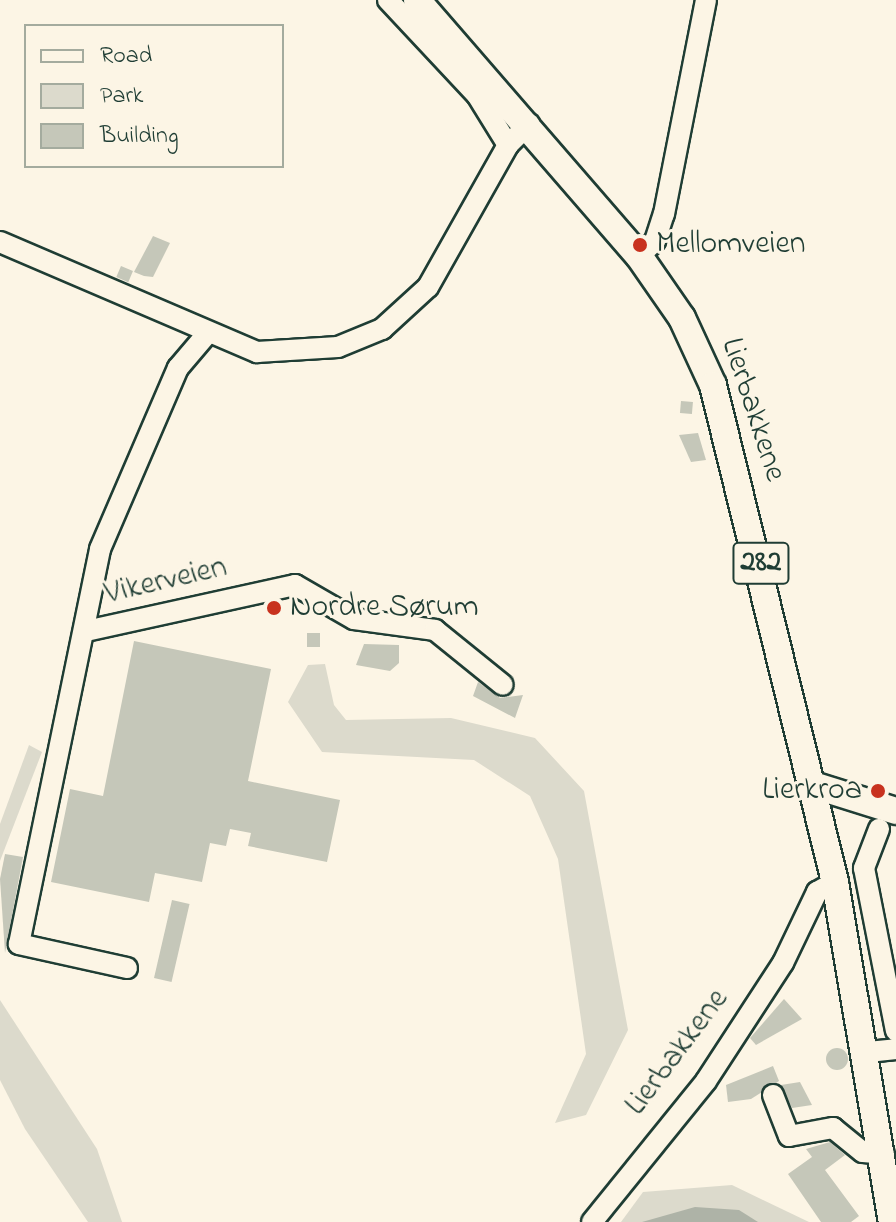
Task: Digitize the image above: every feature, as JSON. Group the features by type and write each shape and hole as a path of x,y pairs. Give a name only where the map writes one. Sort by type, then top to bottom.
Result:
{"main road":[{"name":"Lierbakkene","path":"399,2 529,124 639,256 682,318 717,397 835,882 868,1052 892,1222"},
{"path":"813,785 887,820"},
{"path":"820,814 887,820"}],"street":[{"path":"639,256 661,224 706,0"},
{"path":"399,2 477,95 508,145"},
{"path":"0,242 206,335 278,355 338,347 382,329 445,265 508,145 529,124"},
{"name":"Vikerveien","path":"206,335 178,368 109,523 86,631 295,585 354,619 435,630 503,685"},
{"path":"86,631 19,944 127,968"},
{"path":"887,820 864,868 896,1031"},
{"name":"Lierbakkene","path":"592,1222 706,1081 783,963 817,892 835,882"},
{"path":"868,1052 896,1049"},
{"path":"773,1095 789,1136 833,1128 863,1152 884,1154"}],"green space":[{"path":"325,664 334,705 346,720 451,718 535,738 584,791 628,1030 586,1115 555,1123 586,1054 558,859 530,796 474,760 322,752 288,702 308,665"},
{"path":"29,745 42,752 0,861 0,824"},
{"path":"0,1000 97,1149 122,1222 88,1222 25,1129 0,1080"},
{"path":"732,1185 809,1222 621,1222 643,1192"}],"shaded area":[{"path":"695,1207 739,1210 758,1222 642,1222"}],"building":[{"path":"153,236 170,243 153,277 144,276 134,272"},
{"path":"121,266 133,271 128,282 116,277"},
{"path":"681,401 693,402 692,414 680,413"},
{"path":"698,433 706,460 691,462 679,435"},
{"path":"307,633 320,633 320,647 307,647"},
{"path":"134,641 271,669 248,781 340,800 327,862 248,846 251,833 230,829 226,846 210,843 202,882 155,873 149,902 51,882 70,789 103,796"},
{"path":"364,644 399,645 399,663 390,671 356,665"},
{"path":"478,682 500,698 523,695 515,718 473,696"},
{"path":"5,854 23,857 5,953 0,879"},
{"path":"172,900 190,904 172,982 154,978"},
{"path":"784,999 802,1019 756,1045 750,1038"},
{"path":"837,1048 848,1059 837,1070 826,1059"},
{"path":"773,1066 779,1081 751,1099 728,1102 726,1085"},
{"path":"800,1082 812,1105 792,1108 781,1085"},
{"path":"830,1142 845,1155 825,1170 859,1216 851,1222 821,1222 788,1174 812,1157 806,1149"}],"place":[{"name":"Mellomveien","path":"640,245"},
{"name":"Nordre Sørum","path":"274,608"},
{"name":"Lierkroa","path":"878,791"}]}
